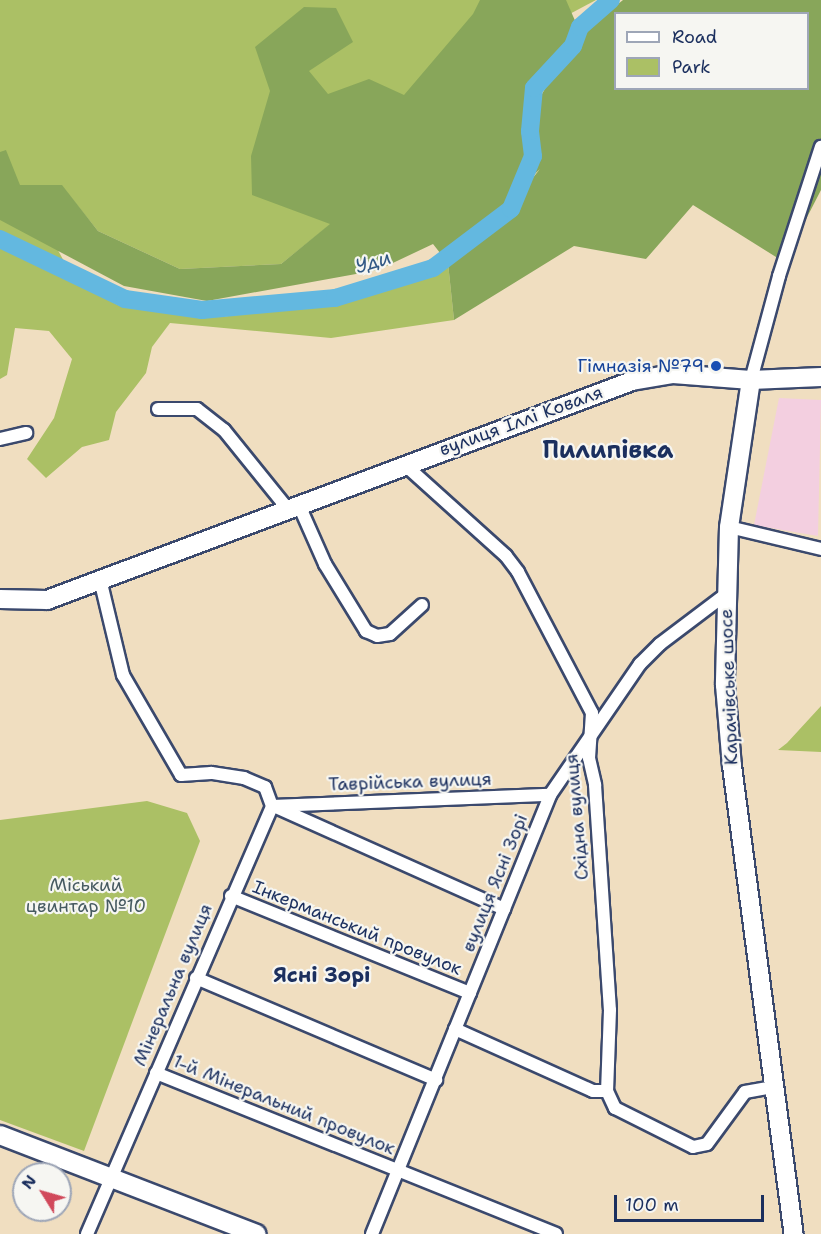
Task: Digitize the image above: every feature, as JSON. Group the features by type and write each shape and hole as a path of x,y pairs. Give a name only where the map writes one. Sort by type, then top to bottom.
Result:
{"main road":[{"name":"вулиця Іллі Коваля","path":"0,599 47,600 404,464 632,381 673,374 751,380 821,377"},
{"name":"Карачівське шосе","path":"751,380 729,526 725,685 732,766 794,1234"},
{"path":"0,1135 257,1234"}],"street":[{"name":"Карачівське шосе","path":"751,380 779,276 821,147"},
{"path":"158,409 197,409 224,430 292,506 366,631 377,636 390,634 422,605"},
{"path":"0,439 26,433"},
{"name":"Східна вулиця","path":"404,464 506,556 518,572 587,698 593,728 589,758 595,785 610,1010 607,1091"},
{"path":"729,526 821,549"},
{"path":"100,579 123,675 181,775 228,775 265,788 272,806 504,909"},
{"name":"вулиця Ясні Зорі","path":"372,1234 550,795 593,728 660,644 726,594"},
{"name":"Таврійська вулиця","path":"272,806 550,795"},
{"name":"Мінеральна вулиця","path":"87,1234 231,896 272,806"},
{"name":"Інкерманський провулок","path":"231,896 470,993"},
{"path":"196,978 436,1080"},
{"path":"455,1029 594,1090 607,1091 610,1104 627,1115 673,1139 702,1147 745,1092 774,1087"},
{"name":"1-й Мінеральний провулок","path":"156,1073 556,1234"}],"shaded area":[{"path":"779,398 821,400 818,536 754,525"}],"green space":[{"path":"0,0 489,0 331,224 281,264 180,269 98,231 61,185 23,185 67,267 0,235"},
{"path":"480,0 566,0 583,39 590,27 623,0 821,0 821,190 784,262 693,205 646,259 574,246 454,320 448,263 433,244 378,270 207,301 124,286 0,220 0,152 6,150 20,185 62,185 98,231 180,269 281,264 330,224 252,195 251,156 270,91 255,47 304,7 336,8 353,42 309,71 328,94 369,79 404,95 473,14","holes":["581,41 551,78 537,103 540,117 531,87","540,169 483,240 451,261 507,201"]},
{"path":"557,0 596,0 564,17"},
{"path":"0,244 120,306 219,317 319,306 448,263 454,320 331,338 170,323 152,347 146,373 116,412 109,440 82,447 46,478 27,459 54,418 72,359 49,331 15,328 7,375 0,379"},
{"path":"821,706 821,752 778,750 787,743"},
{"name":"Міський цвинтар №10","path":"147,801 187,813 200,841 84,1151 0,1120 0,820"}],"waterway":[{"name":"Уди","path":"0,239 125,299 202,310 335,298 433,268 511,209 533,156 530,131 534,88 573,46 580,27 611,0"}],"place":[{"name":"Гімназія №79","path":"716,366"}],"district":[{"name":"Пилипівка","path":"608,451"},
{"name":"Ясні Зорі","path":"322,975"}]}
